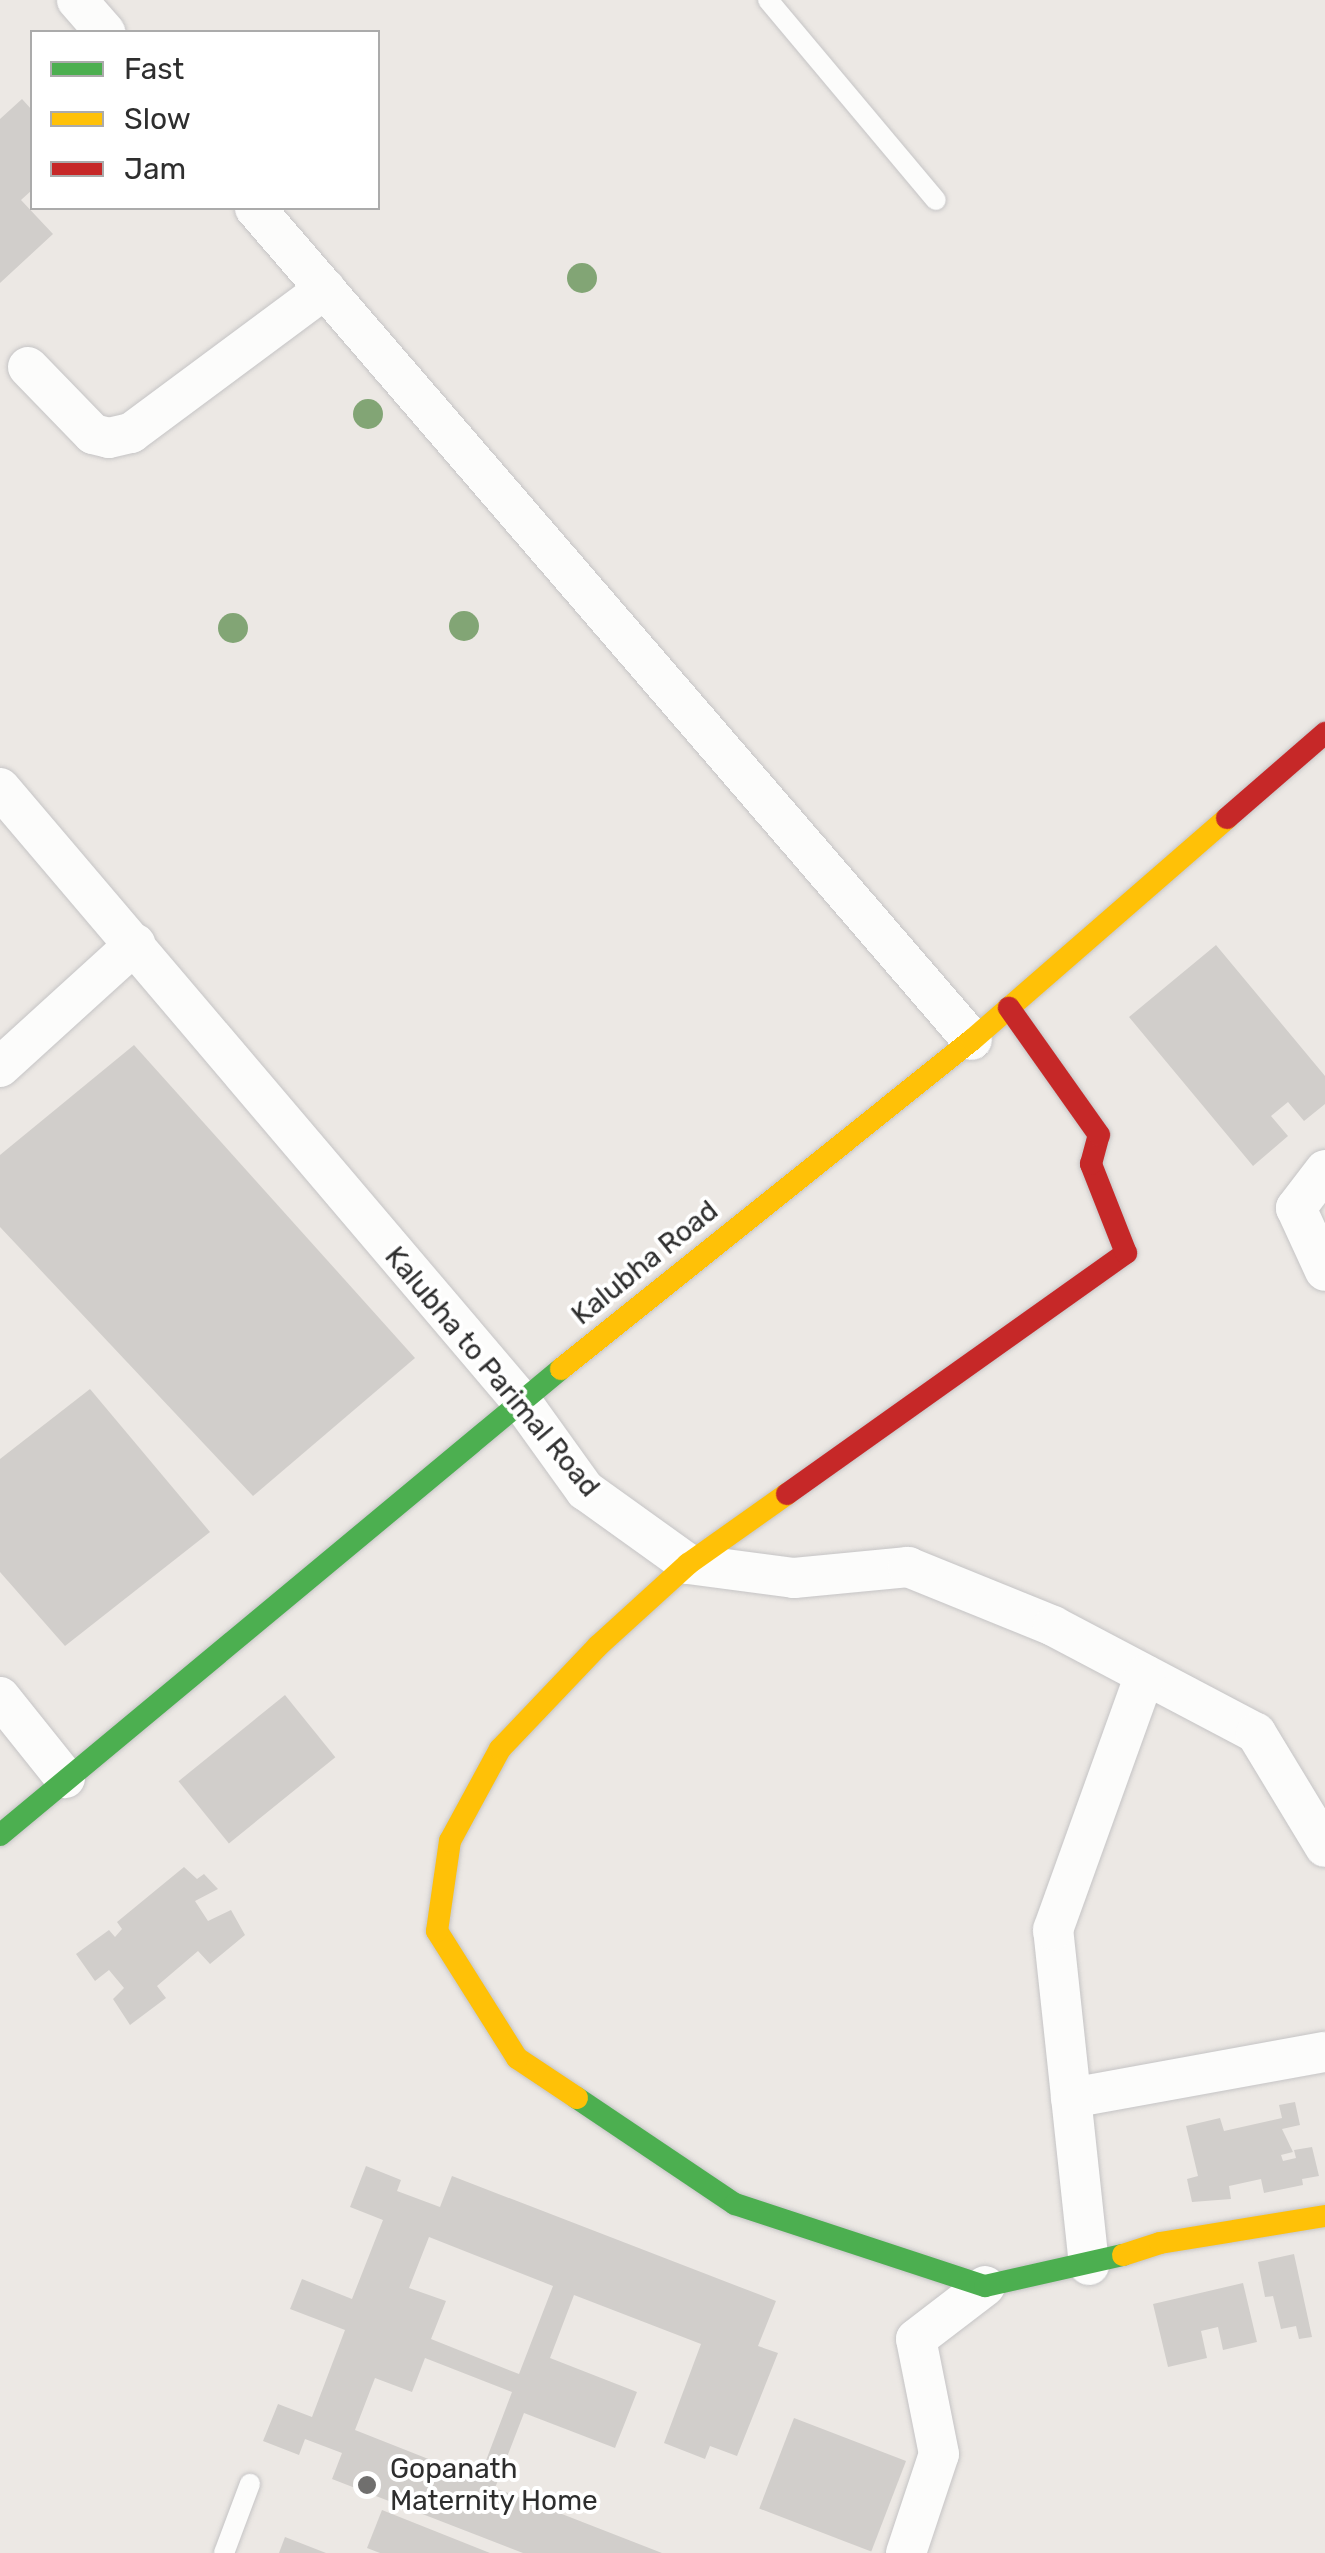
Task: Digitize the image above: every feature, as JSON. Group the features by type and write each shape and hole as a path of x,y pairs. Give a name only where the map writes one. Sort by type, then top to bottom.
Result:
{"street":[{"path":"77,0 103,30"},
{"path":"258,210 972,1040"},
{"path":"28,367 93,434 109,438 131,433 325,289"},
{"name":"Kalubha Road","path":"0,1835 521,1401 972,1040 1325,733"},
{"name":"Kalubha to Parimal Road","path":"0,788 136,944 378,1238 521,1401 584,1490 688,1564 794,1578 908,1568 1053,1626 1256,1733 1324,1840"},
{"path":"0,1066 136,944"},
{"path":"985,2286 734,2204 517,2058 437,1930 450,1840 500,1749 598,1646 688,1564 1126,1253 1092,1164 1099,1134 1009,1008"},
{"path":"1325,1170 1296,1208 1325,1271"},
{"path":"1090,2266 1052,1930 1145,1674"},
{"path":"0,1697 65,1778"},
{"path":"1071,2098 1325,2052"},
{"path":"906,2553 939,2454 916,2339 985,2286 1090,2266 1160,2244 1325,2216"}],"lane":[{"path":"768,0 936,200"},
{"path":"224,2553 250,2484"}],"building":[{"path":"22,99 30,108 30,192 21,200 53,234 0,283 0,119"},
{"path":"1216,945 1325,1076 1325,1104 1304,1121 1288,1102 1271,1116 1288,1136 1253,1166 1129,1017"},
{"path":"134,1045 415,1358 253,1496 0,1227 0,1155"},
{"path":"90,1389 210,1532 65,1646 0,1572 0,1459"},
{"path":"285,1695 335,1757 229,1843 179,1781"},
{"path":"184,1867 197,1879 204,1874 218,1889 195,1901 208,1921 231,1910 245,1935 210,1964 198,1951 157,1986 166,1998 130,2025 113,1999 124,1988 109,1970 95,1981 76,1954 109,1930 115,1937 122,1929 117,1922"},
{"path":"1295,2102 1300,2125 1282,2129 1293,2152 1281,2155 1283,2161 1296,2158 1294,2150 1312,2147 1319,2176 1302,2179 1303,2185 1264,2193 1261,2179 1229,2186 1231,2199 1192,2202 1187,2179 1198,2176 1186,2126 1220,2118 1224,2131 1282,2118 1279,2105"},
{"path":"366,2166 401,2180 397,2191 440,2207 452,2176 776,2301 758,2346 778,2353 737,2456 710,2446 705,2459 664,2443 701,2344 574,2295 550,2358 637,2392 615,2448 524,2413 495,2488 662,2553 523,2553 332,2479 342,2453 305,2439 299,2455 263,2441 278,2404 312,2417 345,2330 290,2309 302,2279 352,2299 383,2220 350,2207","holes":["429,2237 553,2286 519,2374 431,2339 446,2301 409,2288","425,2358 512,2392 479,2479 355,2430 375,2378 412,2392"]},
{"path":"1294,2254 1312,2337 1299,2339 1296,2326 1281,2329 1273,2296 1265,2297 1258,2262"},
{"path":"1243,2283 1257,2342 1223,2350 1218,2327 1201,2331 1207,2358 1168,2367 1153,2304"},
{"path":"794,2418 906,2461 871,2552 759,2509"},
{"path":"382,2510 490,2553 380,2553 367,2548"},
{"path":"285,2537 326,2553 279,2553"}],"traffic: fast":[{"path":"0,1835 561,1369"},
{"path":"577,2098 735,2204 985,2286 1123,2255"}],"traffic: slow":[{"path":"561,1369 972,1040 1227,818"},
{"path":"577,2098 517,2058 437,1931 450,1841 500,1749 598,1646 688,1564 787,1494"},
{"path":"1123,2255 1160,2243 1325,2216"}],"traffic: jam":[{"path":"1227,818 1325,733"},
{"path":"787,1494 1126,1253 1091,1164 1099,1135 1009,1008"}],"place":[{"name":"Gopanath Maternity Home","path":"367,2485"}]}
